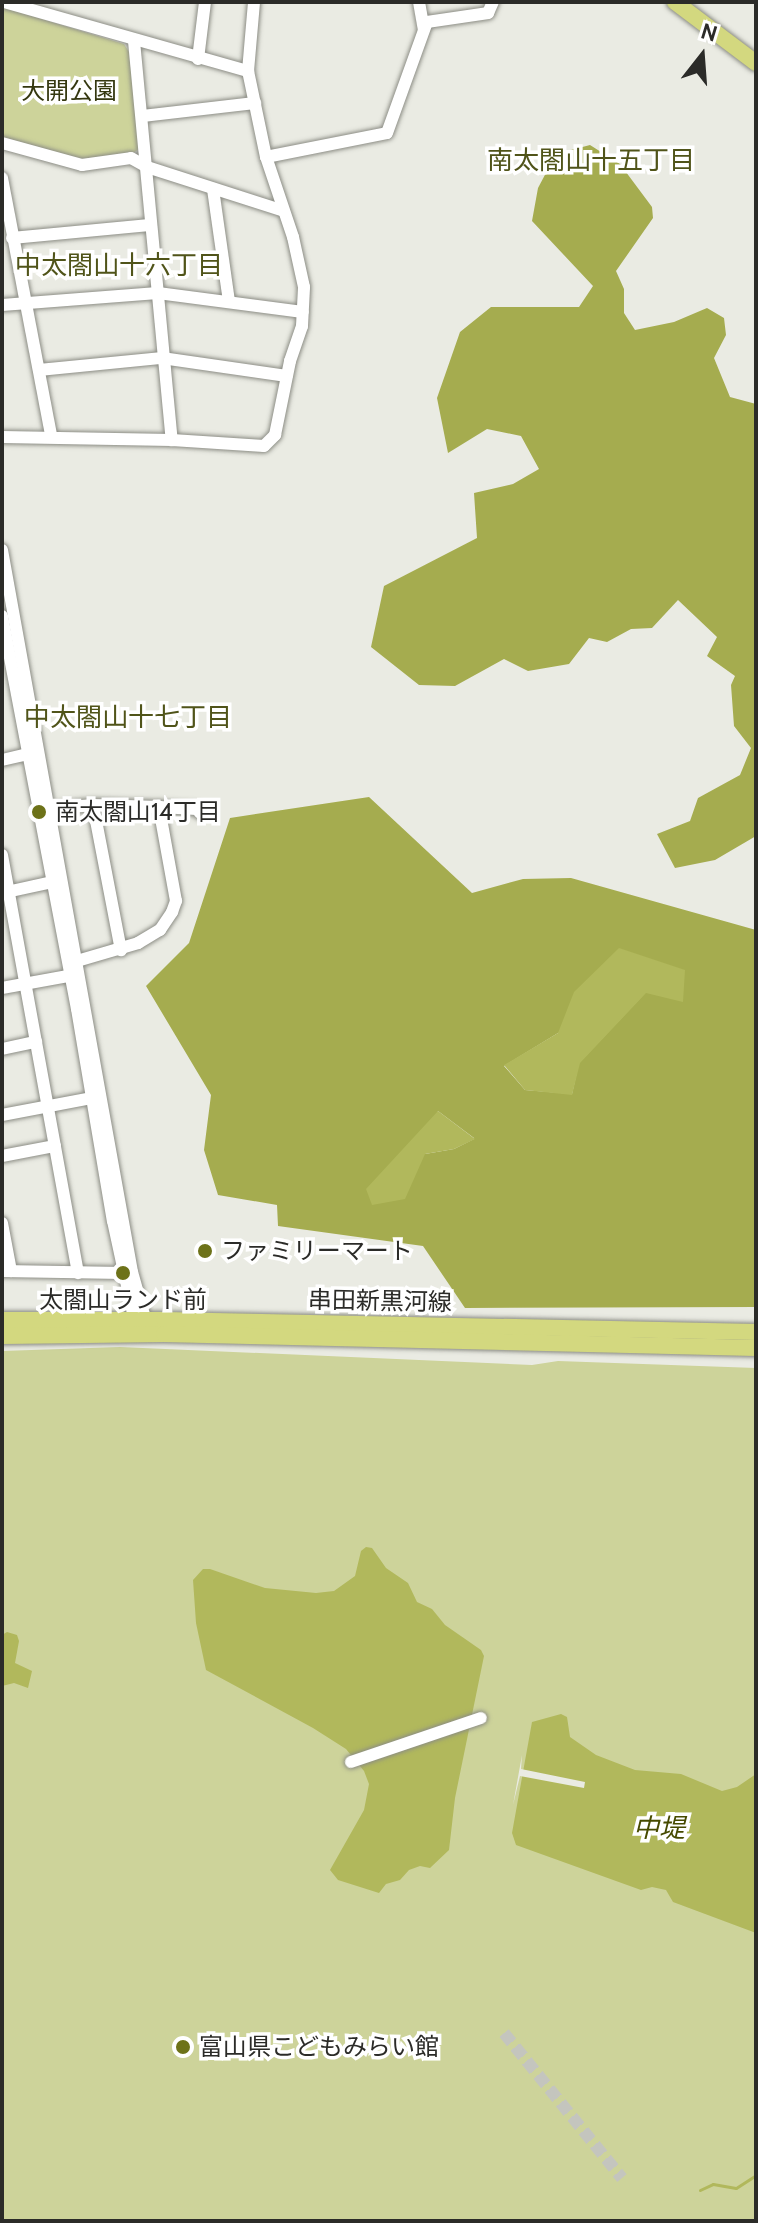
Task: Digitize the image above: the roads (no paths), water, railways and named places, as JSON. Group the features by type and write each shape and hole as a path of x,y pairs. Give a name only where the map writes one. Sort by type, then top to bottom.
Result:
{"main road":[{"path":"675,2 756,63"},
{"name":"串田新黒河線","path":"2,1320 756,1349"},
{"name":"串田新黒河線","path":"2,1336 142,1327 756,1332"}],"street":[{"path":"4,2 248,71"},
{"path":"54,17 56,2"},
{"path":"198,59 205,2"},
{"path":"2,437 172,440 264,446 275,435 303,312 301,268 266,157 248,71 254,2"},
{"path":"419,2 424,29"},
{"path":"266,157 387,133 427,22 488,13 493,2"},
{"path":"134,41 147,167 149,225 172,440"},
{"path":"142,116 255,103"},
{"path":"2,143 82,165 131,158 147,167 281,210"},
{"path":"2,178 51,436"},
{"path":"213,189 229,301"},
{"path":"12,238 149,225"},
{"path":"2,305 158,293 303,312"},
{"path":"39,370 162,358 287,376"},
{"path":"2,550 77,961 123,1273 142,1327"},
{"path":"2,616 5,650 17,694 92,1098 104,1136 142,1327"},
{"path":"2,696 17,694"},
{"path":"2,760 27,754"},
{"path":"49,809 93,805 197,809 200,813"},
{"path":"93,805 121,950"},
{"path":"77,961 121,950 160,930 176,901 159,807"},
{"path":"2,855 8,925 26,983 78,1273"},
{"path":"6,892 52,882"},
{"path":"2,988 68,976"},
{"path":"2,1049 36,1042"},
{"path":"2,1115 92,1098"},
{"path":"2,1156 55,1146"},
{"path":"2,1223 6,1271 123,1273"},
{"path":"351,1762 481,1718"}],"water":[{"path":"619,948 685,970 683,1002 646,993 580,1063 572,1095 525,1090 504,1065 558,1033 574,992"},
{"path":"438,1111 475,1139 454,1149 425,1154 405,1199 372,1205 366,1189"},
{"path":"366,1547 372,1548 386,1568 408,1583 417,1602 432,1609 445,1625 481,1650 484,1656 455,1798 449,1850 430,1868 420,1866 409,1870 400,1880 386,1884 379,1893 338,1880 330,1870 364,1810 369,1784 364,1771 346,1749 206,1670 196,1623 193,1580 203,1569 210,1569 265,1588 316,1593 334,1591 355,1576 361,1551"},
{"path":"7,1632 17,1635 19,1641 15,1663 32,1671 28,1688 14,1683 2,1686 2,1635"},
{"name":"中堤","path":"561,1714 567,1717 570,1737 596,1755 635,1770 681,1774 722,1791 737,1787 756,1774 756,1933 673,1902 666,1890 652,1887 641,1890 516,1845 512,1833 532,1722"}],"waterway":[{"path":"700,2190 713,2184 736,2188 756,2175"}],"tunnel":[{"path":"504,2033 622,2178"}],"place":[{"name":"南太閤山14丁目","path":"39,812"},
{"name":"ファミリーマート","path":"205,1251"},
{"name":"太閤山ランド前","path":"123,1273"},
{"name":"富山県こどもみらい館","path":"183,2047"}],"district":[{"name":"南太閤山十五丁目","path":"591,161"},
{"name":"中太閤山十六丁目","path":"119,266"},
{"name":"中太閤山十七丁目","path":"128,718"}],"park label":[{"name":"大開公園","path":"69,91"}]}
